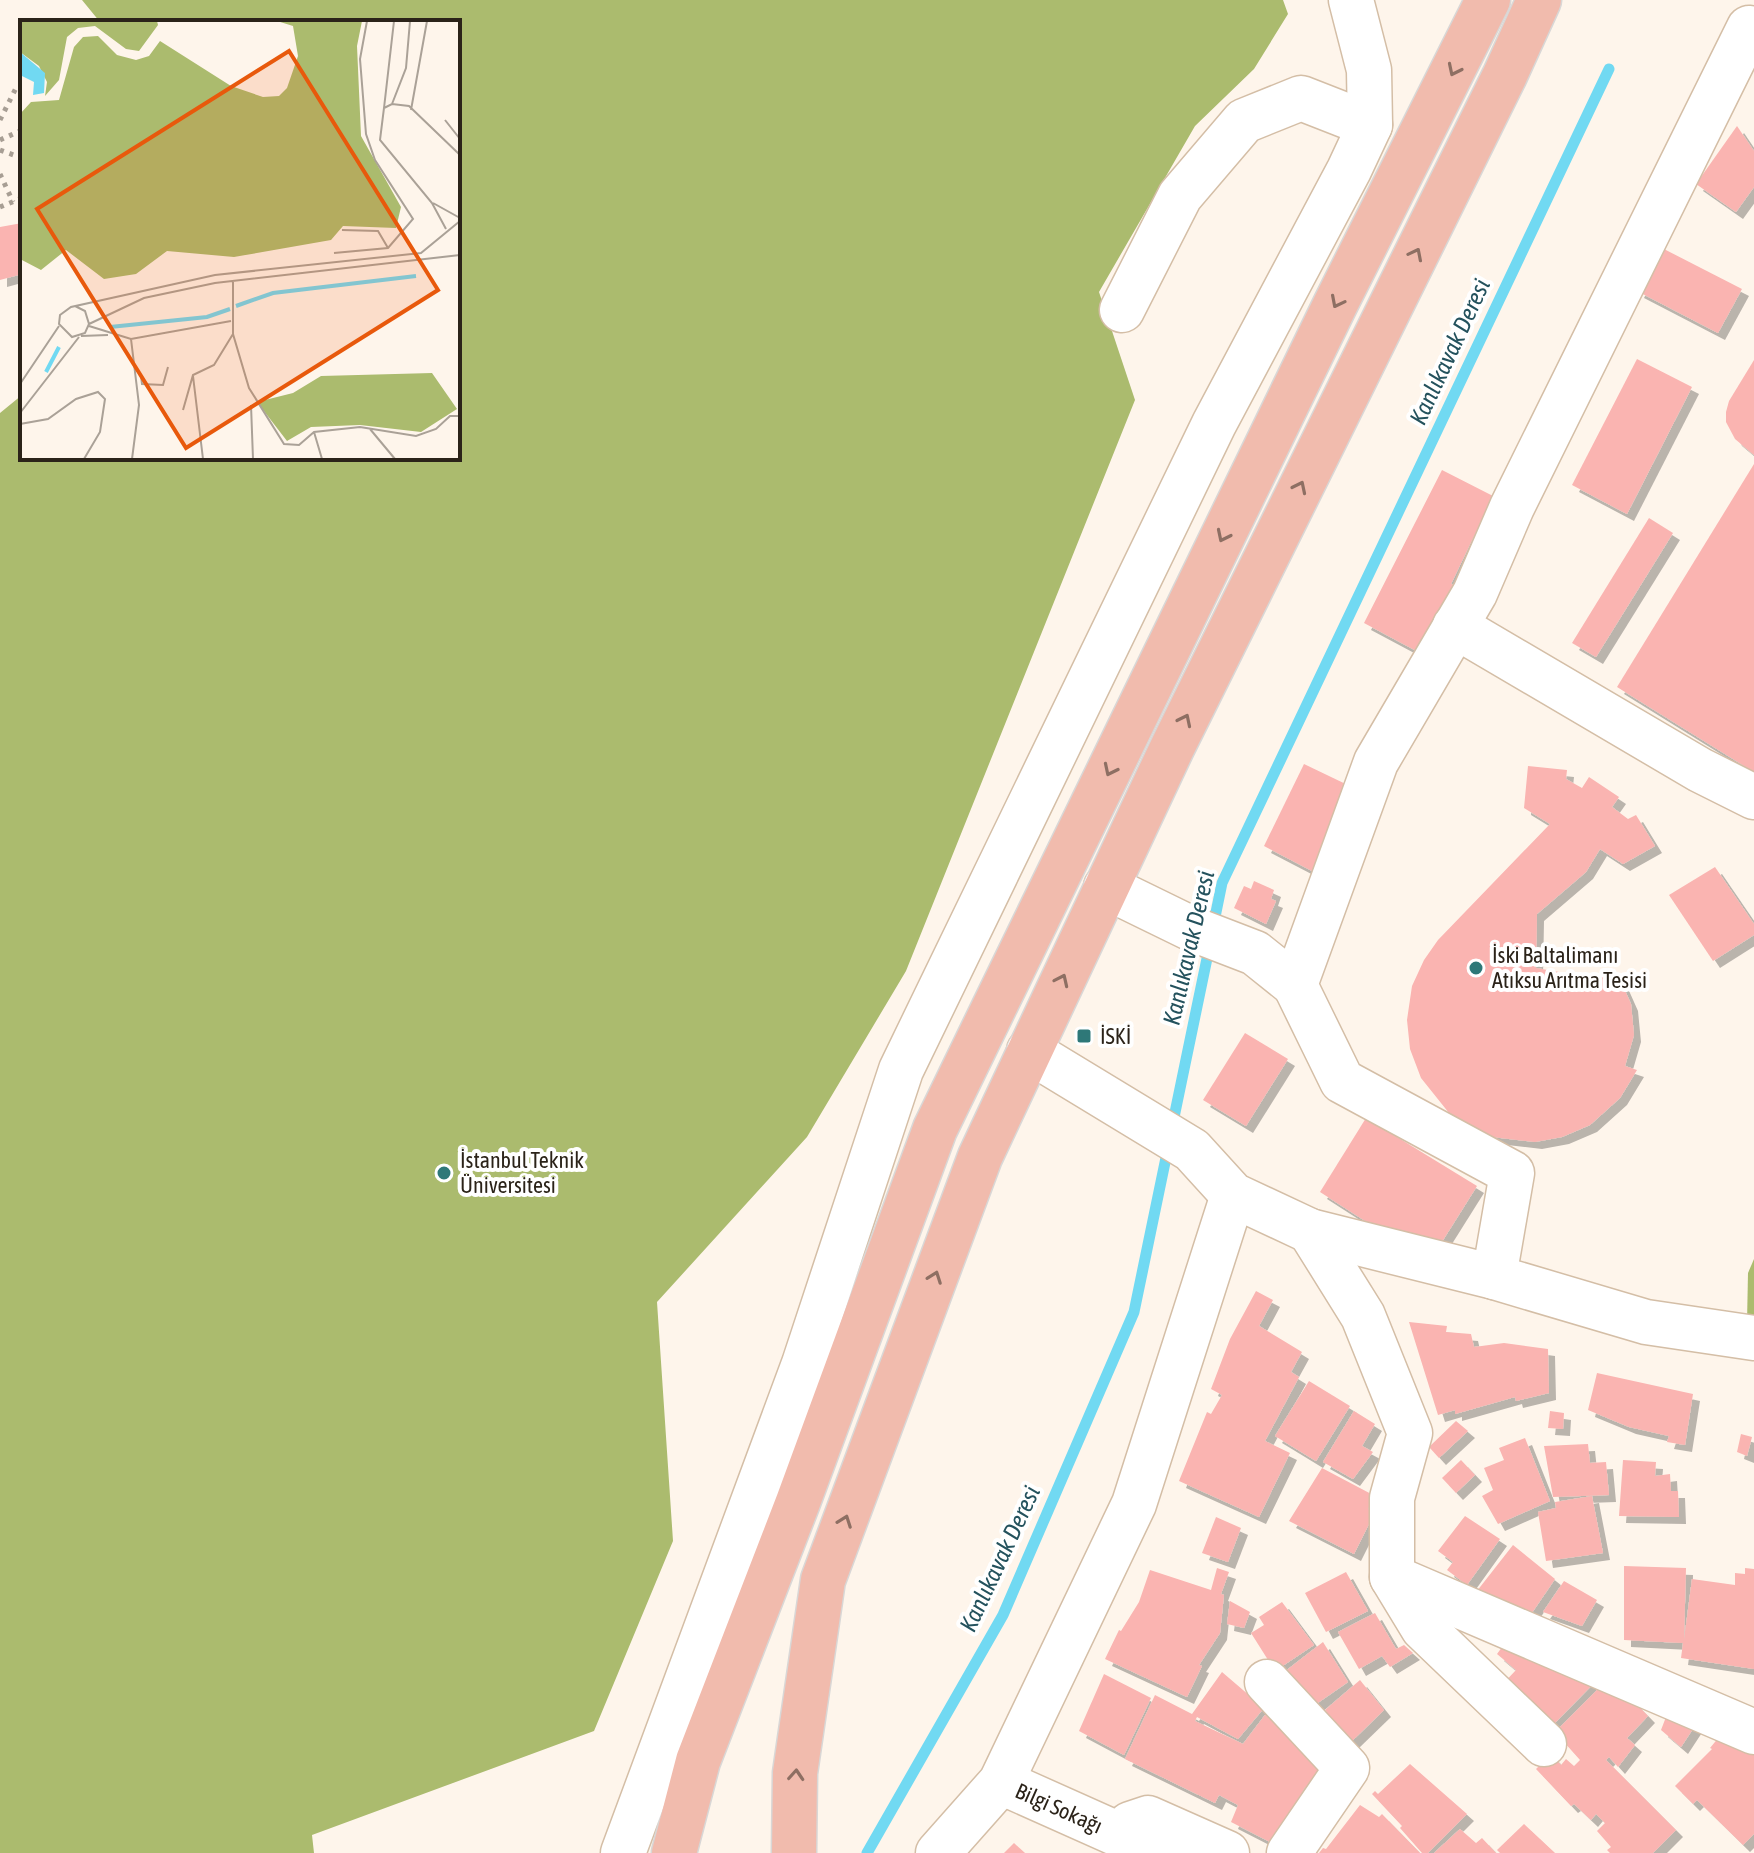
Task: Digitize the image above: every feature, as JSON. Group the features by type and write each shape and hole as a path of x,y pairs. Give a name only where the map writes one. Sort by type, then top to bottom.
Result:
{"main road":[{"path":"674,1853 698,1761 798,1502 935,1129 1335,305 1488,0"},
{"path":"794,1853 795,1773 823,1580 980,1157 1172,748 1505,75 1539,0"}],"street":[{"path":"623,1853 804,1364 901,1070 1214,424 1370,125 1369,70 1351,0"},
{"path":"1295,985 1376,762 1475,593 1512,507 1746,22"},
{"path":"1122,310 1180,196 1244,121 1301,98 1370,125"},
{"path":"1455,626 1700,770 1754,797"},
{"path":"1106,887 1190,928 1255,953 1295,985 1342,1081 1512,1173 1494,1277"},
{"path":"1029,1051 1192,1150 1233,1195 1310,1231 1494,1277 1646,1322 1754,1338"},
{"path":"938,1853 1001,1782 1134,1504 1233,1195"},
{"path":"1310,1231 1363,1316 1410,1433 1392,1498 1392,1577 1423,1628 1544,1744"},
{"path":"1646,1322 1717,1357 1754,1368"},
{"path":"1392,1577 1754,1732"},
{"path":"1267,1682 1347,1768 1289,1853"},
{"name":"Bilgi Sokağı","path":"1001,1782 1160,1853"},
{"path":"1109,1831 1148,1818 1227,1853"}],"path":[{"path":"0,120 16,88 20,91"},
{"path":"0,140 20,131"},
{"path":"0,150 20,157"},
{"path":"0,174 13,202"},
{"path":"0,207 20,199"}],"green space":[{"name":"İstanbul Teknik Üniversitesi","path":"82,0 1283,0 1288,14 1254,69 1195,126 1099,292 1135,400 906,971 807,1137 657,1302 673,1541 594,1731 312,1835 314,1853 0,1853 0,413 20,397 20,460 460,460 460,20 98,20"},
{"path":"1754,1259 1754,1323 1747,1323 1748,1273"}],"building":[{"path":"1737,126 1754,151 1754,187 1736,212 1696,184"},
{"path":"20,223 20,275 0,280 0,227"},
{"path":"1660,247 1742,289 1718,333 1637,291"},
{"path":"1637,359 1692,387 1627,514 1572,485"},
{"path":"1754,360 1754,455 1735,439 1726,422 1726,412 1729,401"},
{"path":"1754,464 1754,772 1617,687"},
{"path":"1442,470 1493,496 1451,584 1457,586 1424,655 1364,623"},
{"path":"1649,518 1673,533 1596,657 1572,643"},
{"path":"1304,764 1354,788 1314,872 1264,846"},
{"name":"İski Baltalimanı Atıksu Arıtma Tesisi","path":"1528,766 1567,770 1566,779 1582,788 1589,777 1619,797 1612,807 1628,819 1636,815 1655,846 1623,864 1600,849 1586,872 1537,914 1536,968 1559,972 1584,991 1613,968 1619,977 1631,1004 1634,1035 1625,1066 1637,1070 1620,1098 1590,1125 1562,1137 1535,1142 1492,1137 1449,1113 1421,1078 1410,1049 1407,1020 1412,986 1438,940 1550,824 1524,808"},
{"name":"İski Baltalimanı Atıksu Arıtma Tesisi","path":"1715,867 1754,924 1754,935 1713,961 1669,895"},
{"path":"1254,881 1274,890 1271,899 1276,901 1266,924 1234,908 1244,886 1251,889"},
{"path":"1245,1033 1288,1059 1246,1126 1203,1100"},
{"path":"1366,1118 1477,1186 1433,1256 1401,1244 1320,1192"},
{"path":"1256,1291 1273,1300 1259,1326 1302,1352 1291,1372 1299,1377 1265,1441 1290,1453 1259,1517 1179,1481 1207,1412 1211,1414 1222,1395 1211,1389 1230,1339"},
{"path":"1409,1322 1447,1326 1446,1332 1471,1334 1474,1347 1504,1343 1548,1349 1549,1393 1516,1401 1515,1397 1455,1414 1455,1410 1438,1415"},
{"path":"1597,1373 1693,1394 1685,1445 1667,1442 1669,1436 1629,1427 1588,1410"},
{"path":"1309,1381 1350,1406 1316,1461 1275,1436"},
{"path":"1354,1411 1375,1424 1362,1446 1373,1452 1353,1479 1323,1462"},
{"path":"1550,1411 1564,1413 1563,1429 1548,1428"},
{"path":"1456,1421 1468,1431 1439,1458 1429,1447"},
{"path":"1741,1434 1752,1437 1747,1456 1737,1452"},
{"path":"1525,1438 1550,1501 1498,1524 1482,1496 1493,1490 1484,1468 1504,1460 1499,1448"},
{"path":"1588,1444 1590,1463 1606,1462 1609,1495 1553,1497 1544,1446"},
{"path":"1461,1460 1475,1475 1456,1493 1442,1478"},
{"path":"1623,1460 1656,1462 1655,1476 1670,1474 1671,1491 1678,1491 1679,1517 1619,1516"},
{"path":"1322,1468 1375,1496 1368,1509 1375,1512 1354,1554 1289,1521"},
{"path":"1592,1496 1603,1553 1546,1561 1538,1512 1556,1508 1555,1502"},
{"path":"1465,1516 1500,1539 1467,1585 1447,1570 1453,1562 1438,1551"},
{"path":"1216,1517 1241,1528 1228,1562 1202,1553"},
{"path":"1513,1545 1555,1579 1527,1620 1466,1605"},
{"path":"1624,1566 1686,1568 1684,1640 1692,1579 1735,1585 1735,1573 1745,1574 1745,1568 1754,1569 1754,1669 1681,1658 1683,1643 1624,1640"},
{"path":"1217,1568 1229,1572 1221,1594 1224,1595 1220,1633 1199,1665 1202,1666 1187,1697 1105,1659 1119,1630 1139,1602 1150,1570 1211,1590"},
{"path":"1346,1572 1368,1611 1326,1632 1305,1593"},
{"path":"1564,1581 1597,1600 1582,1626 1543,1612"},
{"path":"1230,1601 1250,1612 1244,1628 1227,1624"},
{"path":"1282,1602 1314,1645 1275,1671 1251,1633 1264,1625 1259,1617"},
{"path":"1375,1613 1396,1649 1404,1645 1413,1653 1390,1667 1382,1656 1359,1669 1338,1632"},
{"path":"1323,1642 1348,1682 1309,1709 1283,1673"},
{"path":"1505,1643 1527,1659 1540,1645 1599,1678 1550,1728 1500,1687 1516,1670 1497,1654"},
{"path":"1222,1672 1264,1708 1238,1739 1197,1717 1195,1721 1243,1744 1265,1715 1332,1769 1319,1797 1305,1787 1274,1844 1231,1822 1238,1805 1219,1795 1215,1803 1125,1759 1155,1695 1192,1714"},
{"path":"1104,1674 1151,1698 1124,1755 1079,1731"},
{"path":"1610,1677 1648,1716 1627,1738 1635,1745 1618,1767 1609,1757 1606,1760 1676,1830 1653,1853 1610,1853 1607,1850 1611,1847 1597,1831 1605,1823 1596,1814 1591,1820 1574,1804 1571,1806 1536,1769 1551,1754 1561,1765 1566,1759 1574,1766 1580,1760 1555,1732"},
{"path":"1360,1680 1384,1710 1350,1743 1325,1710"},
{"path":"1704,1712 1681,1747 1661,1730 1666,1717"},
{"path":"1724,1731 1754,1744 1754,1834 1743,1845 1697,1800 1693,1804 1675,1786 1712,1749"},
{"path":"1410,1764 1467,1814 1428,1853 1422,1853 1372,1794 1375,1791 1378,1794"},
{"path":"1360,1805 1379,1817 1382,1814 1420,1853 1319,1853 1326,1849"},
{"path":"1524,1824 1555,1853 1500,1853 1497,1850"},
{"path":"1460,1829 1476,1843 1482,1838 1496,1853 1434,1853"},
{"path":"1014,1843 1025,1853 1004,1853"}],"waterway":[{"name":"Kanlıkavak Deresi","path":"1213,927 1222,883 1609,69"},
{"name":"Kanlıkavak Deresi","path":"1172,1127 1210,944"},
{"name":"Kanlıkavak Deresi","path":"867,1853 1003,1615 1134,1312 1168,1148"}],"place":[{"name":"İski Baltalimanı Atıksu Arıtma Tesisi","path":"1476,968"},
{"name":"İSKİ","path":"1084,1036"},
{"name":"İstanbul Teknik Üniversitesi","path":"444,1173"}]}
